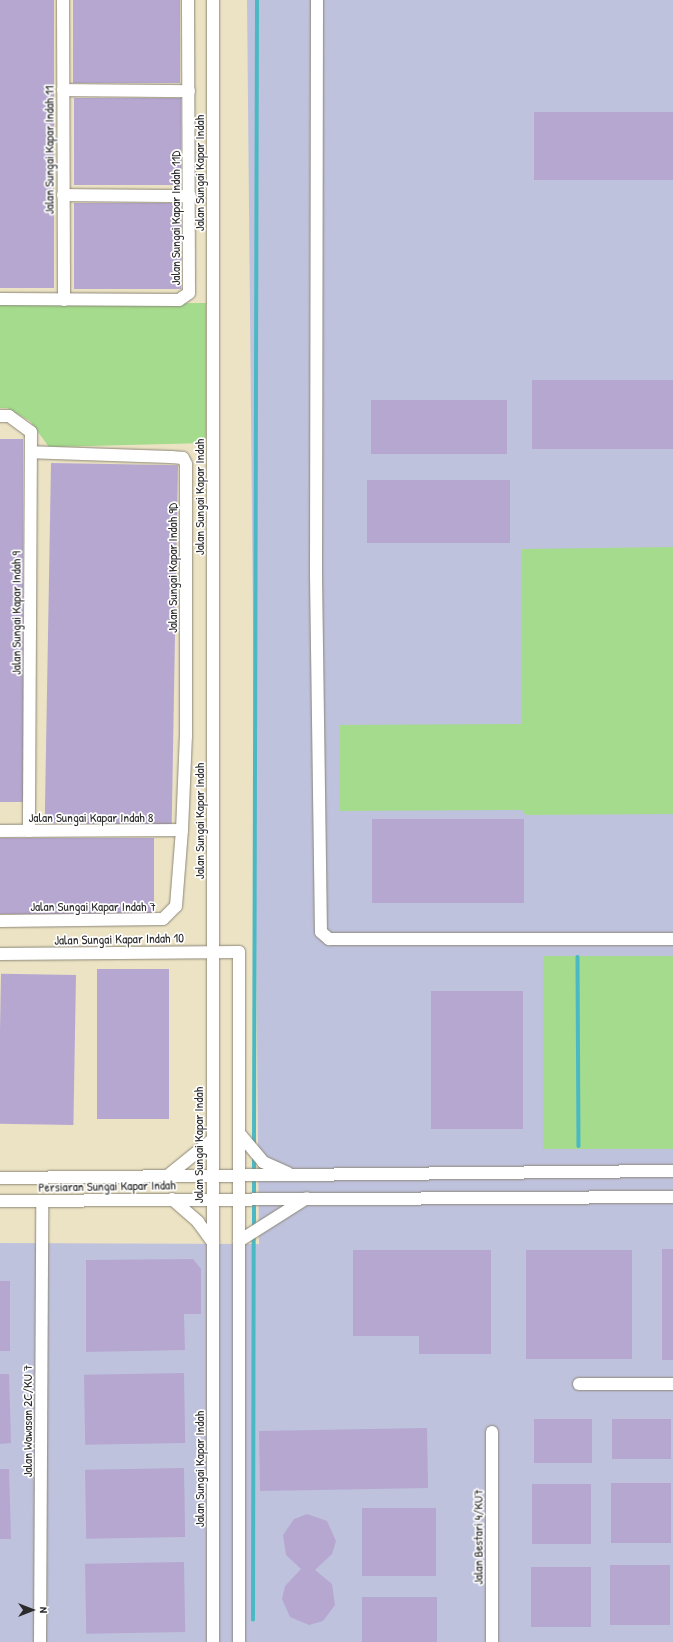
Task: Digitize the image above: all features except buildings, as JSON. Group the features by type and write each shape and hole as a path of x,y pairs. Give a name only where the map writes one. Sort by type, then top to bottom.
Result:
{"street":[{"name":"Jalan Sungai Kapar Indah 11","path":"63,0 64,300"},
{"name":"Jalan Sungai Kapar Indah 11D","path":"0,299 178,300 189,293 190,196 188,0"},
{"name":"Jalan Sungai Kapar Indah","path":"213,0 213,1642"},
{"path":"317,0 316,576 321,932 329,940 673,938"},
{"path":"63,90 189,91"},
{"path":"63,195 190,196"},
{"name":"Jalan Sungai Kapar Indah 9","path":"0,416 9,416 31,432 29,831"},
{"name":"Jalan Sungai Kapar Indah 9D","path":"31,452 171,457 183,458 186,464 186,736 182,830"},
{"name":"Jalan Sungai Kapar Indah 8","path":"0,831 182,830"},
{"name":"Jalan Sungai Kapar Indah 7","path":"0,921 164,919 176,906 182,830"},
{"name":"Jalan Sungai Kapar Indah 10","path":"0,954 239,952 239,1133"},
{"path":"239,1133 263,1162 298,1176"},
{"path":"239,1133 244,1197 239,1241 239,1642"},
{"path":"165,1178 212,1140"},
{"name":"Persiaran Sungai Kapar Indah","path":"0,1178 212,1178 673,1171"},
{"name":"Persiaran Sungai Kapar Indah","path":"0,1201 212,1199 244,1197 673,1197"},
{"path":"239,1241 307,1198"},
{"path":"172,1199 198,1222 213,1243"},
{"name":"Jalan Wawasan 2C/KU 7","path":"40,1642 42,1201"},
{"path":"579,1384 673,1384"},
{"name":"Jalan Bestari 4/KU7","path":"492,1432 492,1642"}],"shaded area":[{"path":"247,0 673,0 673,1642 0,1642 0,1243 259,1244"}],"green space":[{"path":"206,303 206,443 49,447 30,421 7,408 0,408 0,304"},
{"path":"673,547 673,814 526,815 522,810 339,811 340,725 522,724 522,549"},
{"path":"543,956 673,956 673,1149 543,1149"}],"waterway":[{"path":"254,1145 257,0"},
{"path":"578,957 579,1146"},
{"path":"254,1157 254,1229"},
{"path":"253,1620 254,1235"}]}
